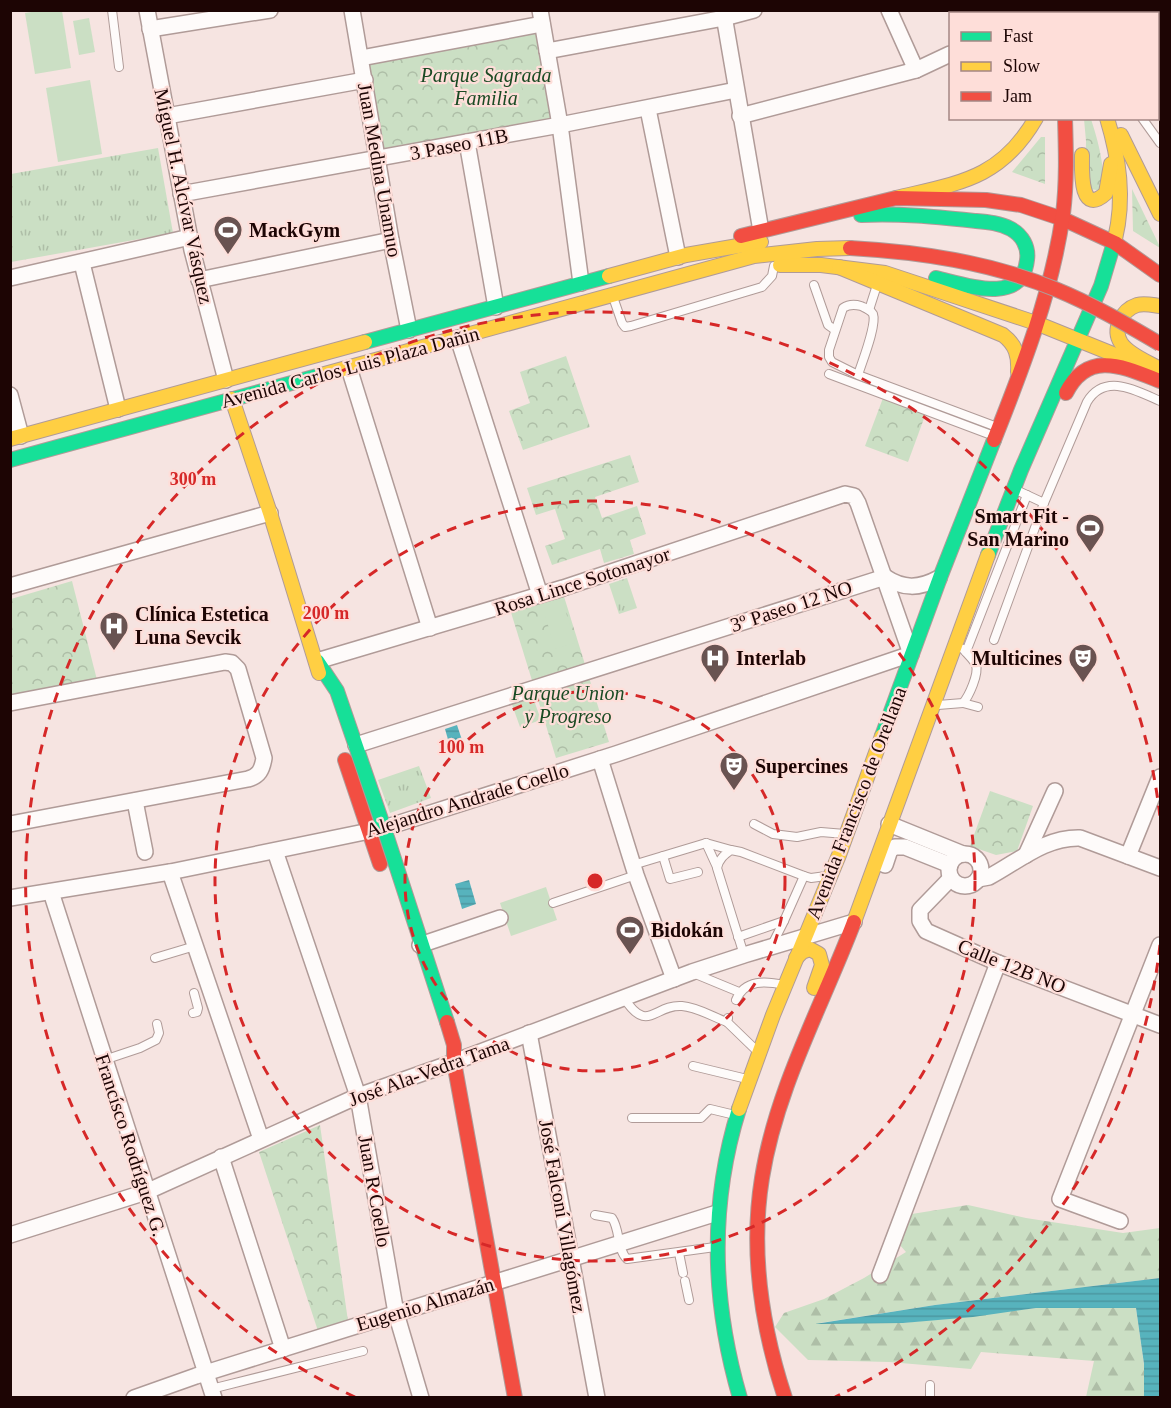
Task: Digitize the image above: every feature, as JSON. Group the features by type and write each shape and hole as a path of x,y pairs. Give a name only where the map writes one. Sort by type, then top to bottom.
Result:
{"main road":[{"path":"896,198 961,182 992,169 1016,149 1035,120"},
{"name":"Avenida Francisco de Orellana","path":"740,1398 723,1325 716,1247 717,1213 736,1115 796,958 831,875 939,578 997,432 1036,323 1052,272 1063,219 1067,160 1065,120"},
{"name":"Avenida Francisco de Orellana","path":"785,1398 765,1326 756,1231 762,1178 777,1120 848,909 889,824 933,705 962,647 1078,340 1099,293 1115,243 1121,189 1119,162 1114,136 1108,120"},
{"path":"1113,120 1161,214"},
{"path":"1079,129 1083,189 1086,195 1094,199 1101,197 1107,190 1114,136"},
{"name":"Avenida Carlos Luis Plaza Dañin","path":"16,437 682,256 723,241 896,198 966,198 1006,202 1041,211 1115,243 1161,275"},
{"path":"814,219 907,214 943,216 991,223 1008,227 1018,234 1028,255 1020,280 1004,290 932,277 881,278"},
{"name":"Avenida Carlos Luis Plaza Dañin","path":"682,256 804,236 841,234"},
{"name":"Avenida Carlos Luis Plaza Dañin","path":"10,460 754,256 817,249 887,250 952,258 1024,278 1085,303 1161,344"},
{"path":"1015,260 1067,278"},
{"name":"Avenida Carlos Luis Plaza Dañin","path":"690,275 802,264 839,267 881,278"},
{"path":"881,278 1036,323 1161,371"},
{"path":"881,278 1007,338 1014,344 1017,352 1017,378"},
{"path":"1084,287 1142,317"},
{"path":"1161,306 1149,303 1134,304 1123,314 1118,327 1118,335 1123,347 1161,371"},
{"path":"1020,492 1069,386 1078,374 1089,368 1101,366 1125,369 1161,381"},
{"path":"232,399 317,662 323,693"},
{"path":"317,662 336,692 348,746 376,830 420,945 454,1045 454,1062 514,1398"},
{"path":"848,909 835,891 863,811 867,779"},
{"path":"376,830 384,875"},
{"path":"392,897 445,1050 454,1062"},
{"path":"790,1084 790,1049 822,965 819,954 812,950 804,951 796,958"}],"street":[{"name":"Miguel H. Alcívar Vásquez","path":"147,10 199,280 226,380"},
{"path":"150,29 270,10"},
{"name":"Juan Medina Unamuo","path":"352,10 391,240 409,330"},
{"path":"547,51 723,14 754,10"},
{"path":"889,10 916,70"},
{"path":"723,14 761,231"},
{"path":"361,58 541,17 560,125 581,284"},
{"path":"740,116 916,70 949,55"},
{"path":"167,116 365,81"},
{"name":"3 Paseo 11B","path":"182,194 648,109 736,90"},
{"path":"648,109 682,256"},
{"path":"467,142 496,306"},
{"path":"10,278 190,237"},
{"path":"199,280 391,240"},
{"path":"82,263 118,409"},
{"path":"458,338 540,595"},
{"path":"348,368 430,628"},
{"path":"10,395 16,437"},
{"name":"Rosa Lince Sotomayor","path":"317,662 540,595 844,494 854,496 858,503 885,577"},
{"path":"10,586 270,513"},
{"path":"885,577 905,587 917,587 939,578"},
{"path":"885,577 911,654"},
{"name":"3º Paseo 12 NO","path":"348,746 885,577"},
{"name":"Alejandro Andrade Coello","path":"10,898 170,872 376,830 600,759 911,654"},
{"path":"10,703 225,662 232,663 238,669 264,758 262,768 256,776 10,824"},
{"path":"600,759 634,870 674,979"},
{"path":"1128,856 1161,777"},
{"path":"1020,858 1055,791"},
{"path":"135,801 145,852"},
{"path":"848,909 871,901 889,852 895,847 904,847 950,871 958,884 963,886 972,885 978,879 981,872 979,861 972,855 963,854 889,824"},
{"path":"978,879 989,877 1052,841 1067,838 1080,838 1161,868"},
{"name":"Juan R Coello","path":"275,851 358,1096 396,1313 421,1398"},
{"path":"950,871 955,857 963,854"},
{"path":"979,861 1020,858"},
{"name":"Calle 12B NO","path":"950,871 920,910 920,921 926,931 998,963 1161,1025"},
{"path":"170,872 261,1139"},
{"name":"Francísco Rodríguez G.","path":"51,892 212,1393"},
{"name":"José Ala-Vedra Tama","path":"10,1235 146,1192 358,1096 692,972 805,936 848,909"},
{"path":"420,945 500,918"},
{"path":"1120,1221 1060,1199 1161,945"},
{"path":"880,1275 998,963"},
{"name":"José Falconí Villagómez","path":"529,1034 597,1398"},
{"path":"221,1158 283,1349"},
{"name":"Eugenio Almazán","path":"134,1398 206,1373 717,1213"}],"lane":[{"path":"112,10 119,67"},
{"path":"1144,120 1161,143"},
{"path":"613,296 621,323 625,327 631,326 762,287 768,282 774,266"},
{"path":"869,310 881,278"},
{"path":"814,285 828,325 835,330"},
{"path":"858,375 873,325 873,315 869,310 855,304 843,308 829,350 832,362 858,375 997,432"},
{"path":"829,374 997,432"},
{"path":"1131,388 1144,375"},
{"path":"994,640 1044,503 1091,395 1097,390 1114,385 1131,388 1161,401"},
{"path":"1020,492 1044,503"},
{"path":"962,647 977,666 977,672 963,703"},
{"path":"933,705 963,703 978,707"},
{"path":"754,824 772,834 797,837 821,832 846,834"},
{"path":"553,903 663,856 706,843 811,878 831,875"},
{"path":"706,843 717,868 744,955"},
{"path":"717,868 718,862 731,850"},
{"path":"663,856 670,879 698,872"},
{"path":"771,947 804,876"},
{"path":"738,937 784,921"},
{"path":"155,958 195,946"},
{"path":"692,972 737,996 753,984 765,981 786,986"},
{"path":"193,1013 198,1008 194,993"},
{"path":"624,998 638,1015 646,1016 684,1006 728,1020 759,1053"},
{"path":"104,1060 156,1040 159,1033 157,1024"},
{"path":"693,1066 749,1080"},
{"path":"632,1118 701,1118 710,1109 736,1115"},
{"path":"595,1215 612,1218 617,1228 623,1256 627,1259 716,1247"},
{"path":"679,1253 689,1300"},
{"path":"212,1393 363,1351"},
{"path":"930,1385 930,1398"}],"green space":[{"path":"44,10 62,11 71,68 35,74 25,13"},
{"path":"89,18 95,52 79,55 73,21"},
{"name":"Parque Sagrada Familia","path":"538,29 555,123 385,153 368,59"},
{"path":"517,68 523,93 474,105 468,79"},
{"path":"90,80 102,154 58,162 46,88"},
{"path":"1084,120 1091,120 1102,164 1102,191 1085,188"},
{"path":"1041,137 1045,137 1045,184 1012,172"},
{"path":"158,148 173,233 11,262 11,174"},
{"path":"1132,189 1160,247 1160,248 1133,231"},
{"path":"566,356 590,427 523,450 509,411 530,403 520,372"},
{"path":"883,398 926,413 908,462 865,446"},
{"path":"630,455 639,482 595,497 602,518 637,506 646,534 630,540 634,554 604,563 600,549 552,565 545,546 565,539 555,509 536,515 527,488"},
{"path":"627,578 637,608 619,614 609,584"},
{"path":"72,581 97,680 11,696 11,599"},
{"name":"Parque Union y Progreso","path":"562,590 609,742 556,758 509,606"},
{"path":"560,592 575,643 555,649 540,598"},
{"path":"531,692 541,720 520,727 510,699"},
{"path":"419,766 431,798 390,813 378,780"},
{"path":"990,791 1033,806 1017,851 996,855 970,846"},
{"path":"546,887 557,920 511,936 500,903"},
{"path":"320,1125 348,1321 318,1331 259,1152"},
{"path":"968,1205 1026,1218 1123,1233 1160,1228 1160,1278 935,1305 820,1323 903,1323 1036,1308 1136,1308 1144,1365 1144,1397 1086,1397 1094,1361 981,1352 971,1369 889,1362 808,1360 775,1327 784,1313 824,1299 906,1252 891,1235 893,1217"}],"water":[{"path":"457,725 464,746 451,750 445,729"},
{"path":"469,880 476,904 462,909 455,884"},
{"path":"1160,1278 1160,1397 1144,1397 1144,1364 1136,1308 1036,1308 973,1317 903,1323 815,1324 935,1305"}],"traffic: fast":[{"path":"861,215 918,216 994,223 1015,232 1026,246 1027,260 1023,274 1015,283 1004,288 977,288 936,278"},
{"path":"988,555 1021,470 1101,286 1115,239"},
{"path":"365,342 609,276"},
{"path":"10,460 321,375"},
{"path":"882,736 994,440"},
{"path":"317,661 337,691 447,1022"},
{"path":"739,1109 729,1145 723,1181 718,1254 719,1290 724,1326 740,1398"}],"traffic: slow":[{"path":"896,198 940,188 977,175 1008,154 1023,138 1035,120"},
{"path":"1108,120 1115,148 1120,193 1115,239"},
{"path":"1121,135 1160,214"},
{"path":"1082,155 1082,179 1087,195 1091,199 1097,199 1106,193 1111,164"},
{"path":"609,276 686,255 761,242"},
{"path":"321,375 754,256 850,248"},
{"path":"780,265 821,265 885,273 1036,323 1140,365"},
{"path":"839,267 1003,335 1016,351 1018,372"},
{"path":"1160,306 1143,304 1132,307 1123,316 1118,326 1118,338 1121,343 1139,358 1160,369"},
{"path":"10,439 365,342"},
{"path":"232,399 319,673"},
{"path":"854,922 988,555"},
{"path":"739,1109 773,1015 839,855 882,736"},
{"path":"796,958 802,952 810,949 819,954 822,965 814,988"}],"traffic: jam":[{"path":"994,440 1035,329 1052,272 1063,214 1065,120"},
{"path":"741,236 896,198 986,200 1021,205 1063,219 1115,243 1160,275"},
{"path":"850,248 902,252 954,260 1005,272 1082,301 1160,344"},
{"path":"1066,393 1075,379 1096,366 1120,367 1160,381"},
{"path":"345,760 380,864"},
{"path":"785,1398 770,1344 760,1290 757,1234 762,1178 778,1112 789,1080 854,922"},
{"path":"447,1022 454,1045 454,1062 515,1398"}],"place":[{"name":"MackGym","path":"228,256"},
{"name":"Smart Fit - San Marino","path":"1090,554"},
{"name":"Clínica Estetica Luna Sevcik","path":"114,652"},
{"name":"Interlab","path":"715,684"},
{"name":"Multicines","path":"1083,684"},
{"name":"Supercines","path":"734,792"},
{"name":"Bidokán","path":"630,956"}]}
